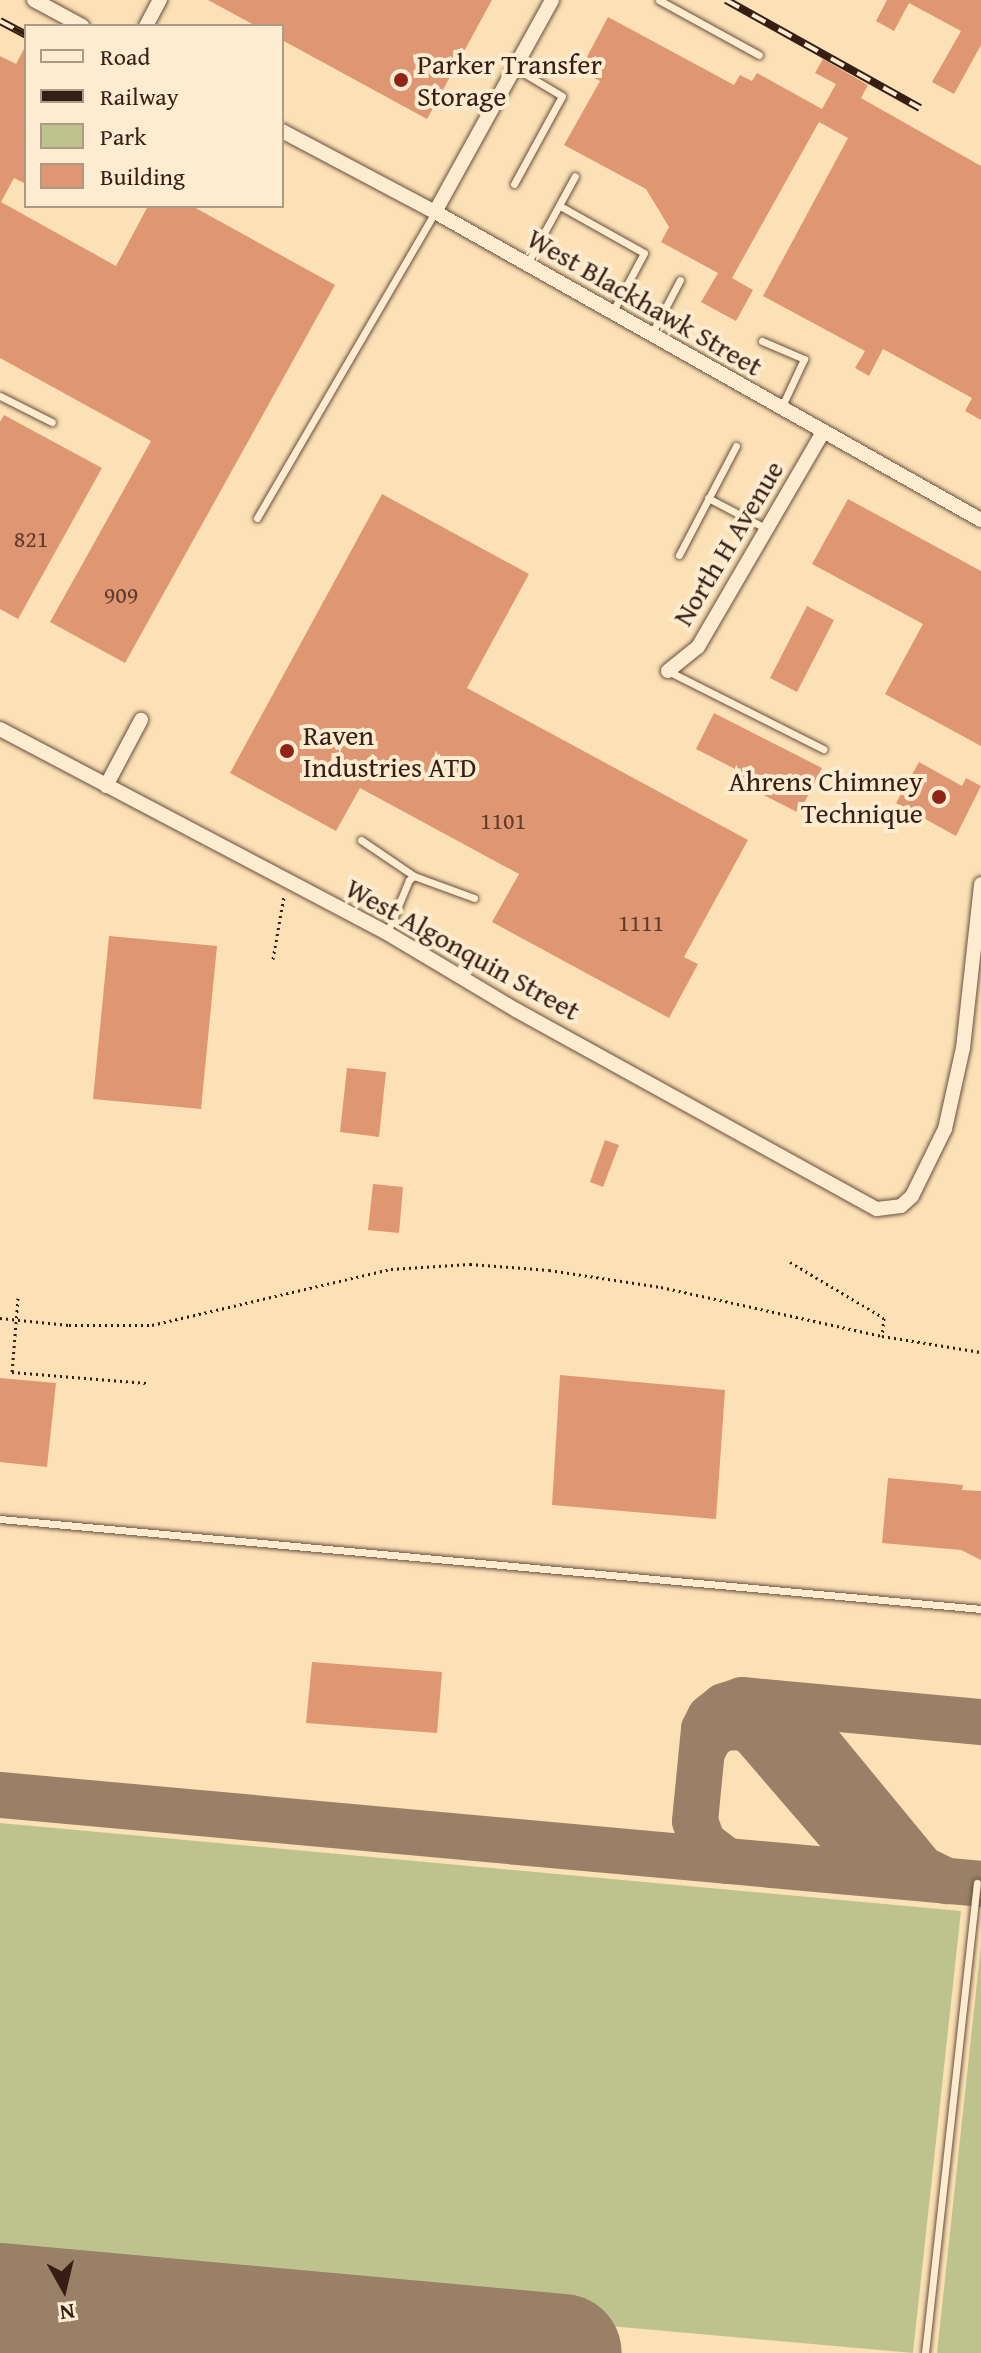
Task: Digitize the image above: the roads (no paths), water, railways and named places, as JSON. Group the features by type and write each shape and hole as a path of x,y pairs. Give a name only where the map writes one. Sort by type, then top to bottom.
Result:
{"street":[{"path":"34,0 78,24"},
{"path":"147,24 160,0"},
{"path":"435,212 552,0"},
{"name":"West Blackhawk Street","path":"284,132 435,212 822,434 981,520"},
{"name":"North H Avenue","path":"668,671 698,647 822,434"},
{"path":"106,786 141,720"},
{"name":"West Algonquin Street","path":"0,729 387,933 516,1010 877,1209 901,1206 912,1196 945,1129 963,1048 981,884"}],"lane":[{"path":"659,0 759,55"},
{"path":"514,184 562,96 515,68"},
{"path":"527,264 575,176"},
{"path":"560,206 644,253 612,313"},
{"path":"257,518 435,212"},
{"path":"651,335 680,280"},
{"path":"762,341 804,359 781,410"},
{"path":"0,396 52,422"},
{"path":"679,555 736,446"},
{"path":"708,498 767,529"},
{"path":"668,671 823,749"},
{"path":"361,840 414,876 474,898"},
{"path":"387,933 409,880 414,876"},
{"path":"0,1519 981,1609"},
{"path":"925,2353 977,1883"}],"railway":[{"path":"726,0 920,108"},
{"path":"0,21 24,34"}],"place":[{"name":"Parker Transfer Storage","path":"401,80"},
{"name":"Raven Industries ATD","path":"287,751"},
{"name":"Ahrens Chimney Technique","path":"939,797"}]}
